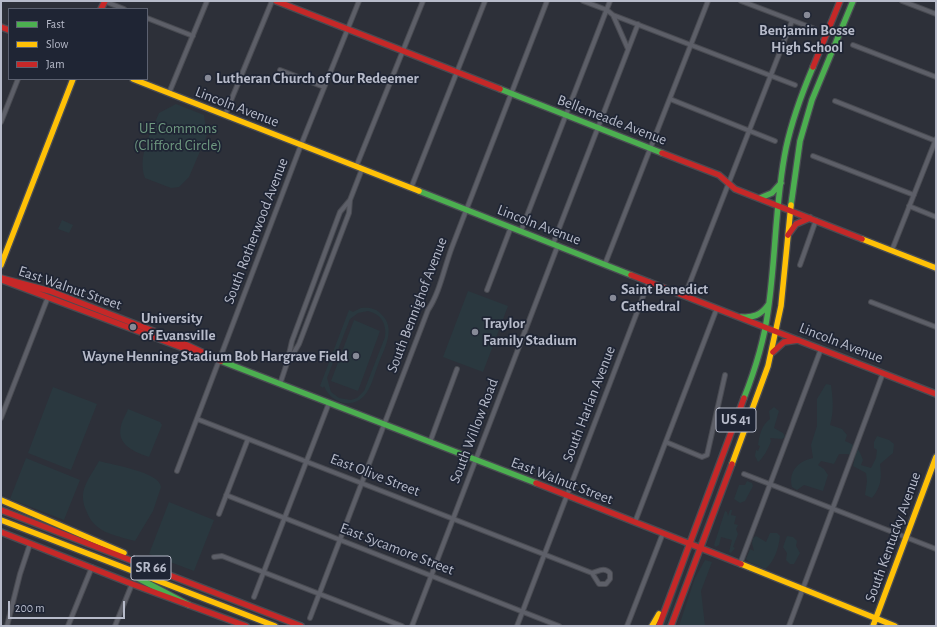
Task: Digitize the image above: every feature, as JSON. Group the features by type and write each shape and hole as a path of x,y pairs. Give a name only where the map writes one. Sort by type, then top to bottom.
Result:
{"main road":[{"name":"Bellemeade Avenue","path":"276,1 719,175 735,189 936,268"},
{"name":"US 41","path":"658,626 751,381 766,327 786,149 796,110 840,1"},
{"name":"US 41","path":"672,624 760,390 771,354 776,331 795,165 803,128 812,100 853,1"},
{"path":"829,28 829,33 832,36 837,36 840,33"},
{"path":"1,265 73,80"},
{"name":"Lincoln Avenue","path":"136,80 936,394"},
{"path":"760,198 772,193 781,183"},
{"path":"787,237 796,224 813,219"},
{"name":"East Walnut Street","path":"1,279 186,351 219,360"},
{"name":"East Walnut Street","path":"1,279 41,288 188,345 219,360 690,543 895,626"},
{"path":"741,317 757,316 765,310 769,301"},
{"path":"771,354 781,343 790,340 798,340"},
{"name":"South Kentucky Avenue","path":"873,626 936,457"},
{"path":"1,500 74,530 161,572"},
{"name":"SR 66","path":"1,510 301,626"},
{"name":"SR 66","path":"1,520 275,626"},
{"path":"1,532 132,584 244,626"},
{"path":"107,561 173,595 189,605"},
{"path":"652,626 676,578"}],"street":[{"path":"105,1 122,8"},
{"path":"169,93 207,1"},
{"path":"225,115 272,1"},
{"name":"South Rotherwood Avenue","path":"177,471 301,145 359,1"},
{"path":"287,363 302,337 349,213 350,200 359,168 422,1"},
{"path":"411,188 485,1"},
{"name":"South Bennighof Avenue","path":"310,618 428,310 436,297 441,277 466,210 547,1"},
{"path":"583,1 607,10 613,15 795,85"},
{"path":"521,231 610,1"},
{"path":"605,264 708,1"},
{"path":"741,1 815,29"},
{"path":"902,1 936,14"},
{"path":"613,15 628,49"},
{"path":"148,18 193,36"},
{"path":"685,295 792,21"},
{"name":"South Willow Road","path":"412,626 476,460 598,127 638,24"},
{"path":"853,45 936,78"},
{"path":"280,70 324,87"},
{"path":"1,122 18,80"},
{"path":"670,99 775,141"},
{"path":"835,102 936,140 892,250"},
{"path":"813,156 914,195"},
{"path":"280,384 292,341 340,212 350,200"},
{"path":"909,206 936,216"},
{"path":"800,265 813,219"},
{"path":"487,290 511,227"},
{"name":"South Harlan Avenue","path":"517,626 649,281"},
{"path":"1,418 48,297"},
{"path":"871,302 936,327"},
{"path":"635,522 717,308"},
{"path":"740,564 821,349"},
{"path":"430,442 457,369"},
{"path":"789,626 884,373"},
{"path":"666,442 702,457 706,456 709,452 725,375"},
{"path":"254,598 329,403"},
{"name":"East Olive Street","path":"196,418 592,573"},
{"path":"218,514 248,439"},
{"path":"744,474 936,549"},
{"name":"East Sycamore Street","path":"226,495 559,626"},
{"path":"627,626 662,533"},
{"path":"7,626 20,574 30,544"},
{"path":"214,557 222,556 402,626"},
{"path":"68,626 92,567"},
{"path":"607,570 610,573 610,579 606,584 601,585 597,582 592,573 607,570"},
{"path":"115,626 132,584"}],"green space":[{"name":"UE Commons (Clifford Circle)","path":"176,104 204,115 207,135 189,177 179,187 171,188 145,178 143,162 146,145 159,113"},
{"path":"62,220 73,225 69,233 58,229"},
{"name":"Traylor Family Stadium","path":"468,291 508,306 483,372 443,357"},
{"path":"361,308 372,308 377,310 386,320 389,332 386,346 369,390 359,400 353,403 347,403 336,400 327,392 324,386 323,388 320,386 349,310 353,312","holes":["368,311 373,312 380,317 384,324 385,337 364,391 357,398 351,400 339,398 331,392 327,378 350,319 358,313"]},
{"name":"Wayne Henning Stadium Bob Hargrave Field","path":"354,320 380,331 358,391 331,381"},
{"path":"826,384 831,385 832,395 833,410 830,425 842,429 847,435 845,441 854,446 860,453 863,460 861,465 871,468 876,458 877,450 874,448 874,442 877,436 889,440 894,444 893,453 880,464 880,482 872,498 865,495 867,481 866,473 853,466 855,457 848,454 839,454 834,464 821,461 818,465 824,469 828,475 823,491 804,485 797,490 792,487 791,477 795,468 808,459 813,458 811,445 817,426 817,399"},
{"path":"53,387 97,404 71,470 28,453"},
{"path":"774,407 779,411 774,428 783,433 785,437 782,439 770,438 771,441 767,449 758,462 755,456 756,450 758,451 760,446 758,445 760,434 767,421 770,419 769,411"},
{"path":"128,409 160,422 162,425 149,457 128,447 121,438 120,433 122,424"},
{"path":"26,458 80,480 64,520 10,499"},
{"path":"99,461 145,473 159,482 161,487 153,511 135,541 112,535 99,528 94,524 86,510 83,500 84,489"},
{"path":"747,481 752,483 753,486 745,501 740,503 734,499 739,485 745,485"},
{"path":"169,502 214,520 194,571 149,554"},
{"path":"730,510 732,510 731,515 736,516 734,524 738,525 736,529 738,534 733,547 735,548 731,553 729,552 732,540 721,537 719,545 716,547 714,545 725,511 727,512 728,516"},
{"path":"770,533 777,533 780,536 777,550 773,559 765,569 749,562 746,559 750,549 754,551 752,543 753,538 756,536 766,542"},
{"path":"787,536 793,537 797,541 796,546 800,553 794,564 790,564 786,560 787,553 783,547"},
{"path":"705,560 712,562 701,591 705,626 679,626 695,578"},
{"path":"686,565 666,626 662,626 683,573"}],"traffic: fast":[{"path":"791,205 800,141 812,100 853,1"},
{"path":"744,398 759,355 766,322 771,291 782,168 786,148 791,127 813,67"},
{"path":"500,89 662,153"},
{"path":"760,198 772,193 781,183"},
{"path":"419,191 631,275"},
{"path":"741,317 756,315 763,311 768,305"},
{"path":"221,361 536,483"},
{"path":"134,576 189,605"}],"traffic: slow":[{"path":"1,265 73,80"},
{"path":"136,80 419,191"},
{"path":"732,464 768,366 781,306 791,205"},
{"path":"862,239 936,268"},
{"path":"873,626 936,457"},
{"path":"1,500 124,553"},
{"path":"1,520 275,626"},
{"path":"741,564 895,626"},
{"path":"652,626 659,614"}],"traffic: jam":[{"path":"102,8 105,1"},
{"path":"276,1 500,89"},
{"path":"813,67 840,1"},
{"path":"1,27 8,30"},
{"path":"662,153 719,175 735,189 862,239"},
{"path":"788,235 796,224 810,218"},
{"path":"631,275 936,394"},
{"path":"1,278 50,291 174,339 221,361"},
{"path":"2,280 207,357"},
{"path":"773,352 784,342 798,340"},
{"path":"659,626 744,398"},
{"path":"671,626 732,464"},
{"path":"536,483 741,564"},
{"path":"1,510 301,626"},
{"path":"1,532 132,584 246,626"}],"place":[{"name":"Benjamin Bosse High School","path":"807,15"},
{"name":"Lutheran Church of Our Redeemer","path":"208,78"},
{"name":"Saint Benedict Cathedral","path":"613,298"},
{"name":"University of Evansville","path":"133,327"},
{"name":"Traylor Family Stadium","path":"475,332"},
{"name":"Wayne Henning Stadium Bob Hargrave Field","path":"356,356"}]}
